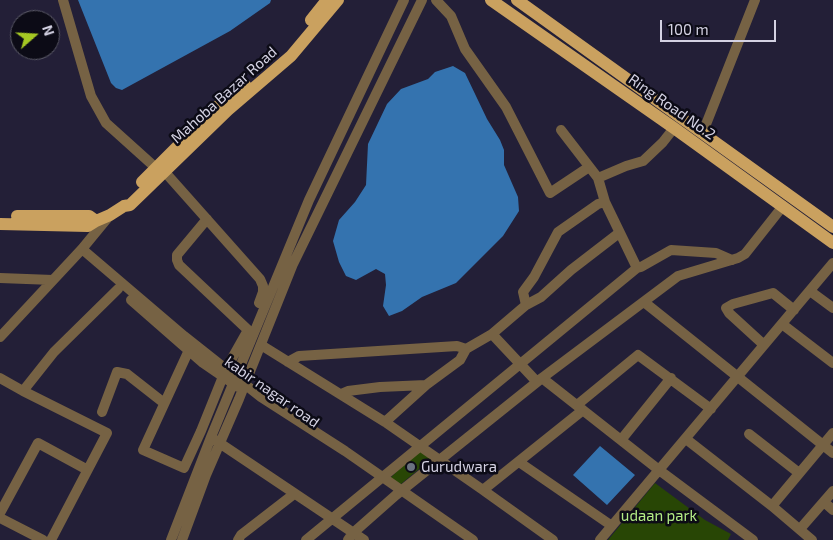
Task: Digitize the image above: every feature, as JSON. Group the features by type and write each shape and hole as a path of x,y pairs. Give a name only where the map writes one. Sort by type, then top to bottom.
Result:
{"main road":[{"name":"Mahoba Bazar Road","path":"263,76 327,0"},
{"name":"Mahoba Bazar Road","path":"110,215 124,206 125,200 160,170 220,104 263,76 299,48 338,0"},
{"name":"Ring Road No.2","path":"491,0 674,128 833,243"},
{"name":"Ring Road No.2","path":"517,0 833,227"},
{"path":"0,224 88,226 110,215"},
{"path":"0,216 88,216 96,221"}],"street":[{"path":"63,0 90,96 106,123 160,170 207,219 260,280 263,286 263,292 248,330 224,372 184,468 143,450 189,350"},
{"path":"171,540 234,380 309,200 404,0"},
{"path":"182,540 206,475 244,387 293,264 422,0"},
{"path":"436,0 451,16 465,49 506,107 550,193 589,167"},
{"path":"703,132 755,0"},
{"path":"598,178 626,166 643,162 674,128"},
{"path":"561,130 598,178 605,202 637,268"},
{"path":"526,306 523,292 534,277 558,232 598,204 605,202"},
{"path":"351,536 399,493 540,380 678,276 732,260 744,254 782,206"},
{"name":"Mahoba Bazar Road","path":"0,337 80,251 110,215"},
{"path":"207,219 177,255 177,260 179,265 248,330"},
{"path":"385,422 426,385 460,360 466,349 492,334 526,306 541,297 571,270 619,233"},
{"path":"306,540 637,268 671,250 716,253 732,260"},
{"path":"80,251 184,336 224,372"},
{"name":"kabir nagar road","path":"80,251 118,289 203,362 224,372 399,493 461,540"},
{"path":"600,540 833,263"},
{"path":"0,278 53,280"},
{"path":"23,390 54,352 118,289"},
{"path":"810,291 833,308"},
{"path":"764,345 729,314 726,308 733,304 773,294 794,310"},
{"path":"644,302 833,453"},
{"path":"782,324 833,363"},
{"path":"492,334 520,364 540,380 580,408 749,539"},
{"path":"261,345 385,422 553,540"},
{"path":"288,362 298,356 457,346 466,349"},
{"path":"483,490 519,462 638,355 711,409"},
{"path":"102,412 117,372 127,374 164,403"},
{"path":"0,378 106,433 51,540"},
{"path":"621,440 671,378"},
{"path":"341,394 348,391 380,387 426,385"},
{"path":"201,431 332,518 351,536 364,540"},
{"path":"772,506 833,433"},
{"path":"749,434 799,473"},
{"path":"686,439 772,506 812,540"},
{"path":"0,513 38,443 84,468"},
{"path":"519,462 612,526"},
{"path":"800,529 833,491"},
{"path":"399,493 473,540"},
{"path":"238,540 241,535 294,494"},
{"path":"824,502 833,510"},
{"path":"0,518 43,540"}],"green space":[{"path":"420,450 431,459 401,484 390,478"},
{"name":"udaan park","path":"655,483 705,520 731,534 728,540 608,540"}],"water":[{"path":"78,0 271,0 270,3 230,31 122,90 116,88 111,83"},
{"path":"453,66 465,73 487,119 500,140 504,150 504,165 518,197 519,211 503,236 456,283 422,297 402,311 389,316 383,306 386,285 385,274 376,269 356,280 346,276 339,262 333,241 339,220 355,202 366,185 368,144 387,104 401,89 428,79 435,72"},
{"path":"600,446 635,475 607,505 573,475"}],"place":[{"name":"Gurudwara","path":"411,467"}]}
